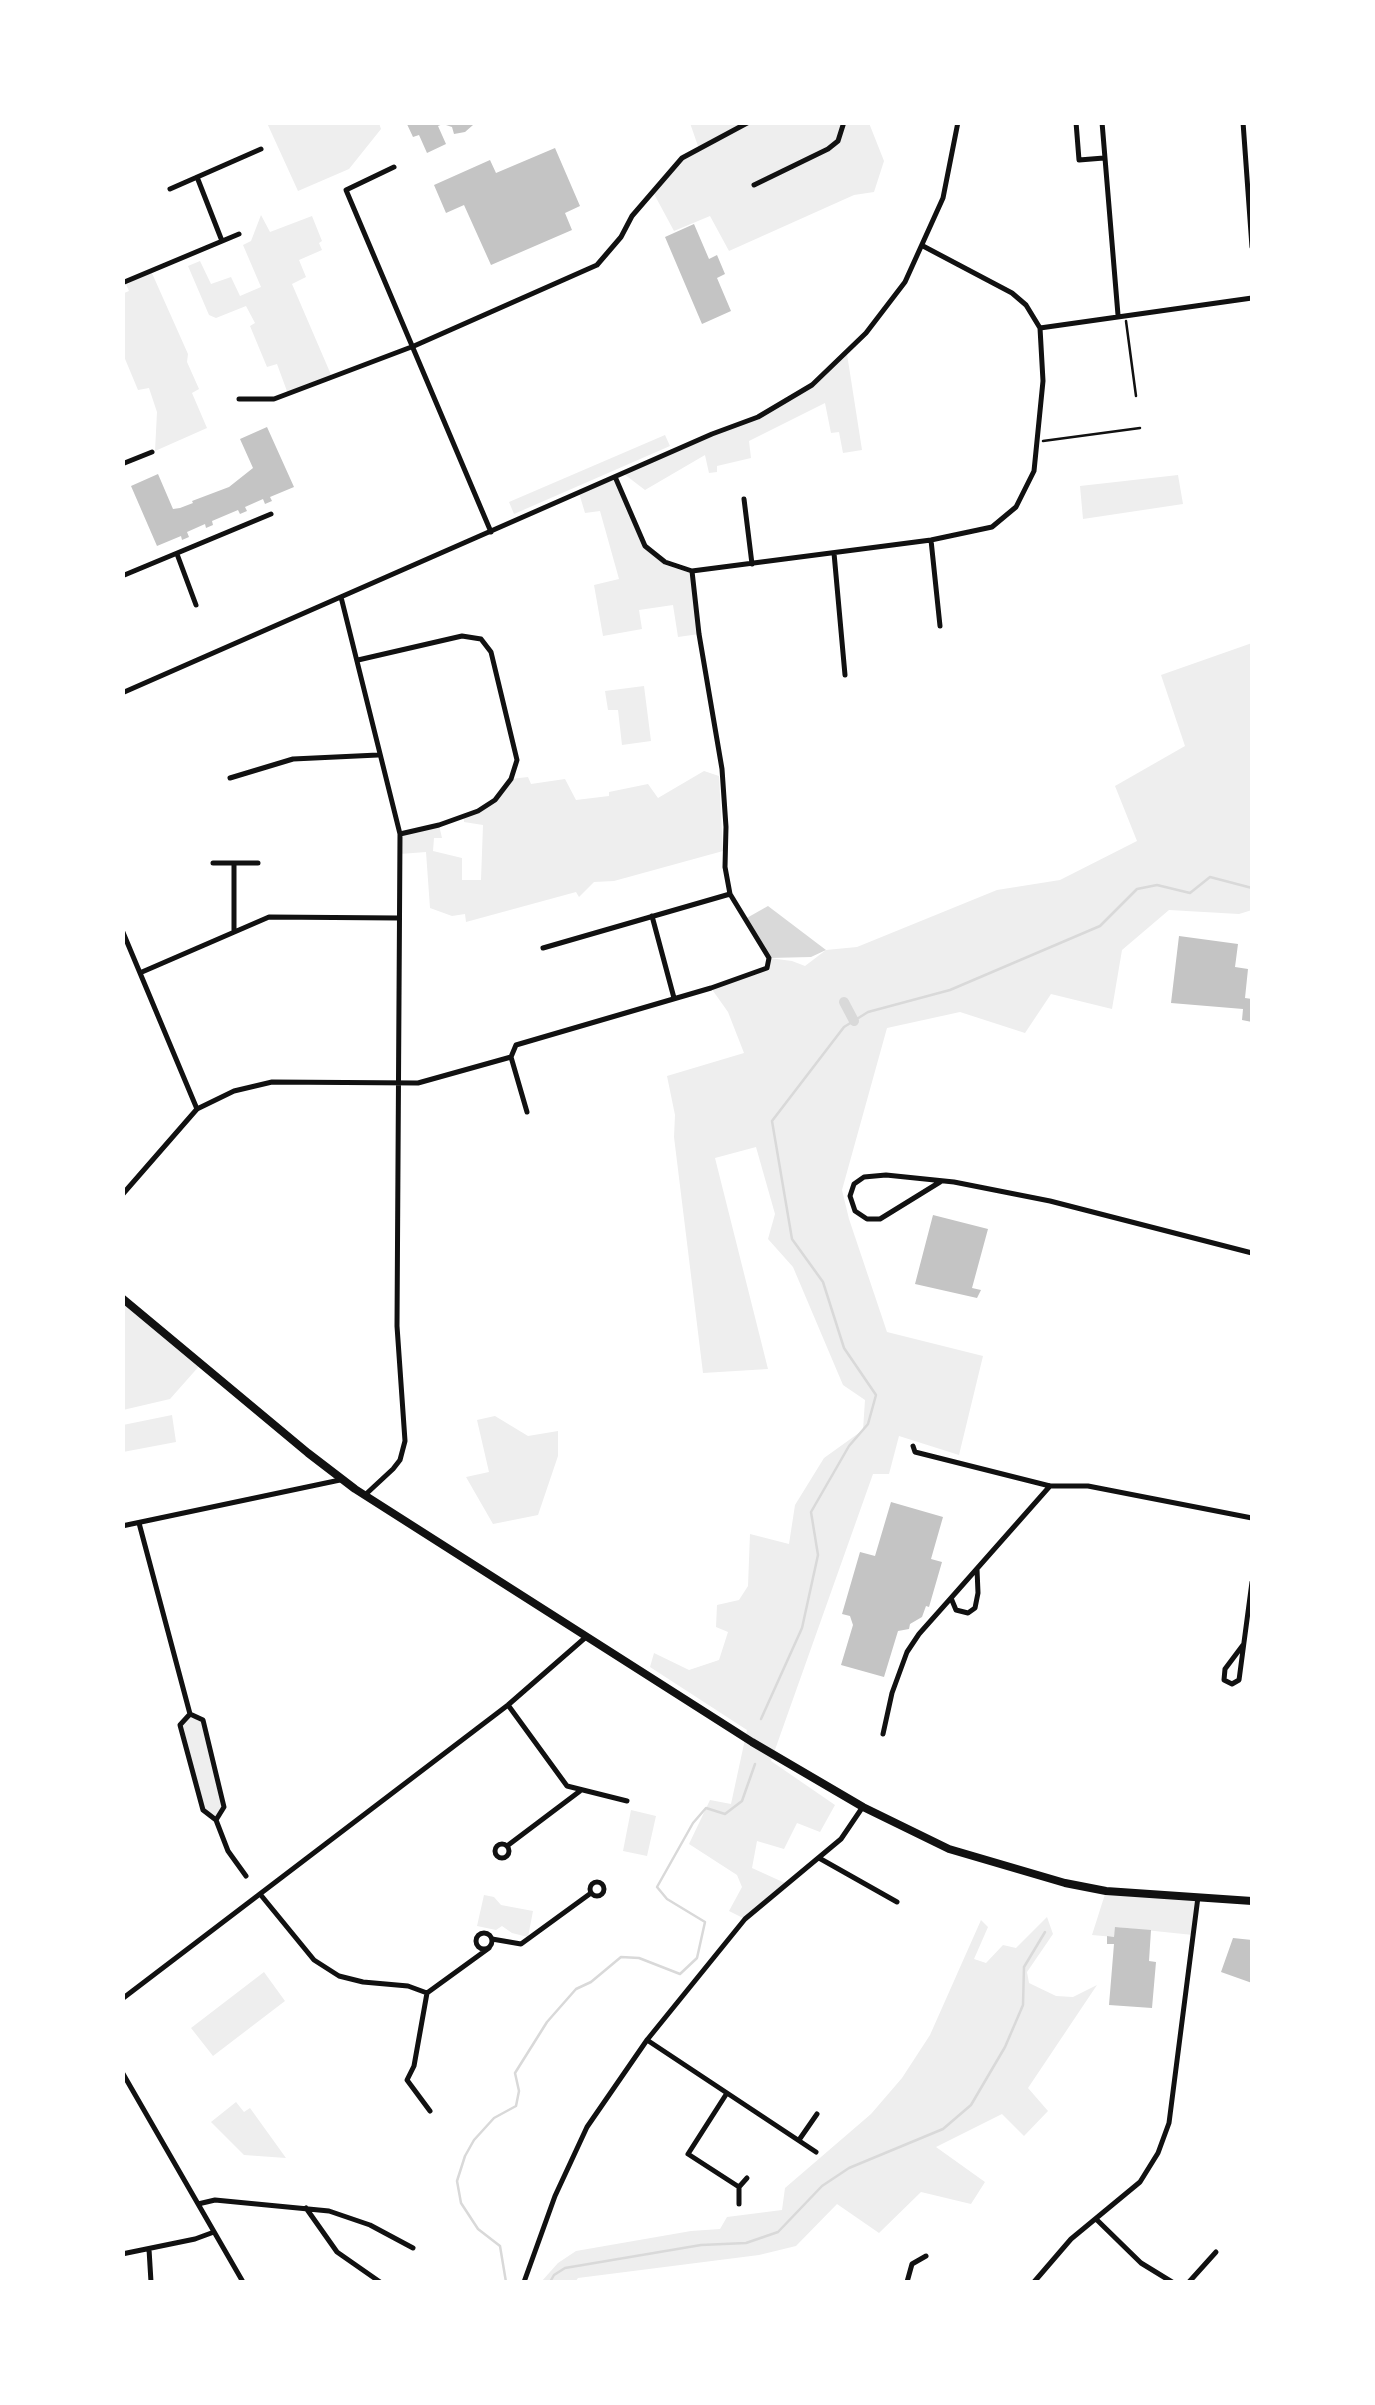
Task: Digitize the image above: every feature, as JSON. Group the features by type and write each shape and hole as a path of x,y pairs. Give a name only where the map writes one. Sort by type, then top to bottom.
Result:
{"main road":[{"path":"122,1298 365,1495 752,1742 864,1807 949,1849 1028,1873 1106,1891 1252,1901"}],"street":[{"path":"239,399 274,399 414,346 597,265 622,237 632,216 682,158 749,122"},
{"path":"754,185 828,149 838,141 844,122"},
{"path":"122,692 758,417 812,384 882,316 905,282 943,198 958,122"},
{"path":"1076,122 1079,160 1104,158"},
{"path":"1102,122 1122,315"},
{"path":"1242,122 1252,247"},
{"path":"170,190 261,149"},
{"path":"394,168 346,190 491,532"},
{"path":"197,177 222,242"},
{"path":"122,283 239,234"},
{"path":"616,478 645,546 665,562 692,571 931,540 972,533 1006,518 1032,476 1043,381 1040,328 1032,312 1012,293 924,246"},
{"path":"1040,328 1252,298"},
{"path":"122,464 152,452"},
{"path":"744,498 752,564"},
{"path":"122,576 271,514"},
{"path":"931,540 940,626"},
{"path":"834,553 846,675"},
{"path":"177,554 196,605"},
{"path":"528,1112 511,1058 516,1045 767,968 769,958 730,894 725,867 722,769 692,571"},
{"path":"340,597 400,834 397,1326 406,1441 400,1460 365,1495"},
{"path":"358,660 462,636 481,639 491,652 509,726 517,760 512,779 495,800 478,811 439,825 400,834"},
{"path":"230,778 293,759 378,755"},
{"path":"213,863 258,863"},
{"path":"234,863 234,932"},
{"path":"544,948 730,894"},
{"path":"652,916 674,998"},
{"path":"142,972 269,917 398,918"},
{"path":"122,930 197,1109"},
{"path":"122,1195 197,1109 234,1091 272,1082 418,1083 511,1058"},
{"path":"940,1182 880,1219 867,1219 855,1211 850,1196 854,1184 864,1177 886,1175 954,1182 1050,1201 1252,1253"},
{"path":"912,1446 915,1452 1050,1486 1088,1486 1252,1518"},
{"path":"122,1526 342,1479"},
{"path":"883,1734 892,1693 918,1634 1050,1486"},
{"path":"140,1523 190,1714 202,1720 224,1807 216,1820"},
{"path":"951,1598 956,1610 968,1613 975,1608 977,1569"},
{"path":"1242,1645 1225,1669 1224,1680 1232,1684 1239,1680 1252,1582"},
{"path":"122,1999 508,1704 586,1637"},
{"path":"508,1704 562,1780 580,1791 627,1801"},
{"path":"190,1714 180,1725 203,1810 216,1820 228,1852 246,1876"},
{"path":"508,1846 580,1791"},
{"path":"524,2282 586,2127 647,2040 745,1919 841,1840 864,1807"},
{"path":"819,1858 897,1902"},
{"path":"488,1948 480,1948 476,1938 485,1933 492,1939 521,1944 591,1893"},
{"path":"260,1894 314,1960 329,1971 363,1982 408,1986 427,1993"},
{"path":"1034,2282 1064,2246 1140,2182 1158,2153 1169,2123 1198,1897"},
{"path":"430,2111 407,2080 414,2066 427,1993 488,1948 492,1939"},
{"path":"647,2040 816,2152"},
{"path":"122,2072 243,2282"},
{"path":"728,2093 688,2154 738,2187"},
{"path":"799,2140 817,2114"},
{"path":"739,2204 738,2187 747,2178"},
{"path":"198,2204 215,2200 329,2211 413,2248"},
{"path":"306,2207 336,2252 380,2282"},
{"path":"1096,2219 1141,2262 1172,2282"},
{"path":"122,2254 195,2240 214,2232"},
{"path":"148,2250 151,2282"},
{"path":"1189,2282 1216,2252"},
{"path":"907,2282 912,2264 926,2256"}],"path":[{"path":"1122,315 1136,396"},
{"path":"1038,440 1140,428"}],"shaded area":[{"path":"267,123 379,123 381,129 349,169 298,191"},
{"path":"690,123 869,123 884,161 874,192 854,195 729,251 710,216 674,231 653,192 682,158 699,149"},
{"path":"261,215 270,232 312,216 322,241 322,250 299,260 306,277 292,284 332,377 288,394 277,364 267,367 246,306 216,318 209,315 188,266 200,261 211,284 231,277 240,296 261,287 243,245 251,241"},
{"path":"151,271 188,354 187,362 199,389 192,393 207,428 155,451 157,412 149,388 138,390 123,354 122,294 129,291 125,282"},
{"path":"847,354 862,450 843,453 839,432 831,433 825,403 749,441 751,458 717,466 717,472 709,473 705,455 645,490 624,474 758,417 812,385"},
{"path":"665,435 670,446 514,514 509,502"},
{"path":"1178,475 1183,504 1083,519 1080,486"},
{"path":"616,478 645,546 664,561 692,571 699,634 678,637 673,605 639,610 642,629 603,636 594,585 619,579 600,511 585,513 579,493"},
{"path":"1252,643 1252,910 1239,914 1169,910 1122,950 1112,1009 1051,994 1025,1033 960,1012 887,1028 842,1190 849,1219 887,1332 983,1356 959,1455 899,1436 889,1474 873,1474 771,1761 835,1805 820,1832 797,1823 784,1849 757,1841 752,1868 785,1883 745,1919 729,1911 742,1887 737,1875 689,1844 710,1800 731,1804 747,1730 650,1667 654,1653 689,1670 719,1660 728,1632 716,1627 717,1605 739,1600 748,1586 750,1534 789,1544 795,1505 824,1458 863,1430 865,1400 843,1385 793,1267 768,1239 775,1214 756,1147 715,1158 768,1369 703,1373 674,1137 675,1115 667,1076 744,1053 728,1012 711,988 767,968 769,958 805,966 826,950 857,947 997,890 1060,880 1137,841 1115,786 1185,746 1161,675"},
{"path":"644,686 651,741 622,745 618,710 608,710 605,691"},
{"path":"704,771 719,776 723,851 614,881 594,882 579,897 576,892 466,922 465,914 452,916 430,908 426,852 400,854 400,834 439,825 442,838 434,838 433,851 462,858 462,880 481,880 483,825 464,822 464,816 495,800 511,779 528,777 531,784 565,779 576,800 609,796 609,792 648,784 658,798"},
{"path":"768,906 826,950 811,957 769,958 745,919"},
{"path":"122,1298 201,1364 170,1399 123,1410"},
{"path":"172,1415 176,1442 123,1452 123,1425"},
{"path":"495,1416 528,1436 558,1431 558,1456 538,1515 493,1524 466,1477 489,1472 477,1420"},
{"path":"190,1717 201,1722 222,1807 215,1817 204,1809 183,1726"},
{"path":"631,1810 656,1816 647,1856 623,1851"},
{"path":"1106,1891 1198,1897 1193,1935 1116,1927 1114,1937 1092,1935"},
{"path":"484,1895 494,1897 501,1905 533,1911 528,1937 502,1926 496,1930 477,1926"},
{"path":"1047,1917 1053,1934 1027,1972 1029,1983 1056,1996 1073,1997 1097,1985 1028,2088 1048,2111 1024,2136 1002,2114 936,2147 985,2182 971,2204 921,2192 879,2233 837,2204 796,2246 759,2255 578,2278 575,2282 541,2282 576,2251 720,2229 727,2217 782,2210 785,2188 871,2114 902,2078 930,2035 981,1920 988,1927 974,1959 986,1963 1003,1945 1016,1948"},
{"path":"264,1972 285,2001 213,2056 191,2028"},
{"path":"236,2102 244,2112 250,2108 286,2158 244,2155 211,2122"}],"building":[{"path":"406,122 473,125 454,134 452,127 438,126 446,144 427,153 419,135 413,137"},
{"path":"555,148 580,206 565,213 572,230 491,265 464,205 446,213 434,185 490,160 496,173"},
{"path":"694,224 709,259 717,255 725,274 717,278 731,311 702,324 665,237"},
{"path":"267,427 294,487 270,497 272,501 265,504 263,499 245,507 247,511 240,514 238,510 212,521 213,525 206,528 205,524 187,532 189,537 182,540 181,536 157,546 131,486 158,474 173,509 193,503 229,487 253,468 240,439"},
{"path":"1179,936 1238,944 1235,967 1248,969 1245,998 1252,999 1252,1022 1242,1020 1243,1009 1171,1003"},
{"path":"933,1215 988,1229 972,1288 981,1290 977,1298 915,1284"},
{"path":"891,1502 943,1517 931,1559 942,1562 929,1607 909,1629 898,1631 884,1677 841,1665 853,1625 850,1616 842,1614 860,1552 875,1556"},
{"path":"1115,1927 1151,1930 1149,1961 1156,1962 1152,2008 1109,2005 1114,1944 1107,1944 1107,1936 1114,1937"},
{"path":"1233,1938 1252,1940 1252,1983 1221,1972"}],"waterway":[{"path":"761,1719 802,1628 818,1555 811,1512 849,1446 868,1424 876,1395 844,1348 823,1282 792,1239 772,1121 844,1027 868,1012 950,990 1100,926 1137,889 1157,885 1190,893 1210,877 1252,888"},
{"path":"844,1002 854,1021"},
{"path":"506,2282 500,2246 478,2229 461,2203 457,2181 465,2156 494,2118 516,2106 519,2091 515,2073 547,2022 576,1989 621,1957 639,1958 680,1974 697,1958 705,1922 667,1899 657,1887 693,1823 706,1808 725,1814 742,1801 755,1764"},
{"path":"550,2282 565,2268 701,2245 746,2243 778,2232 822,2186 849,2168 943,2129 971,2105 1005,2047 1023,2005 1024,1967 1045,1932"}]}
